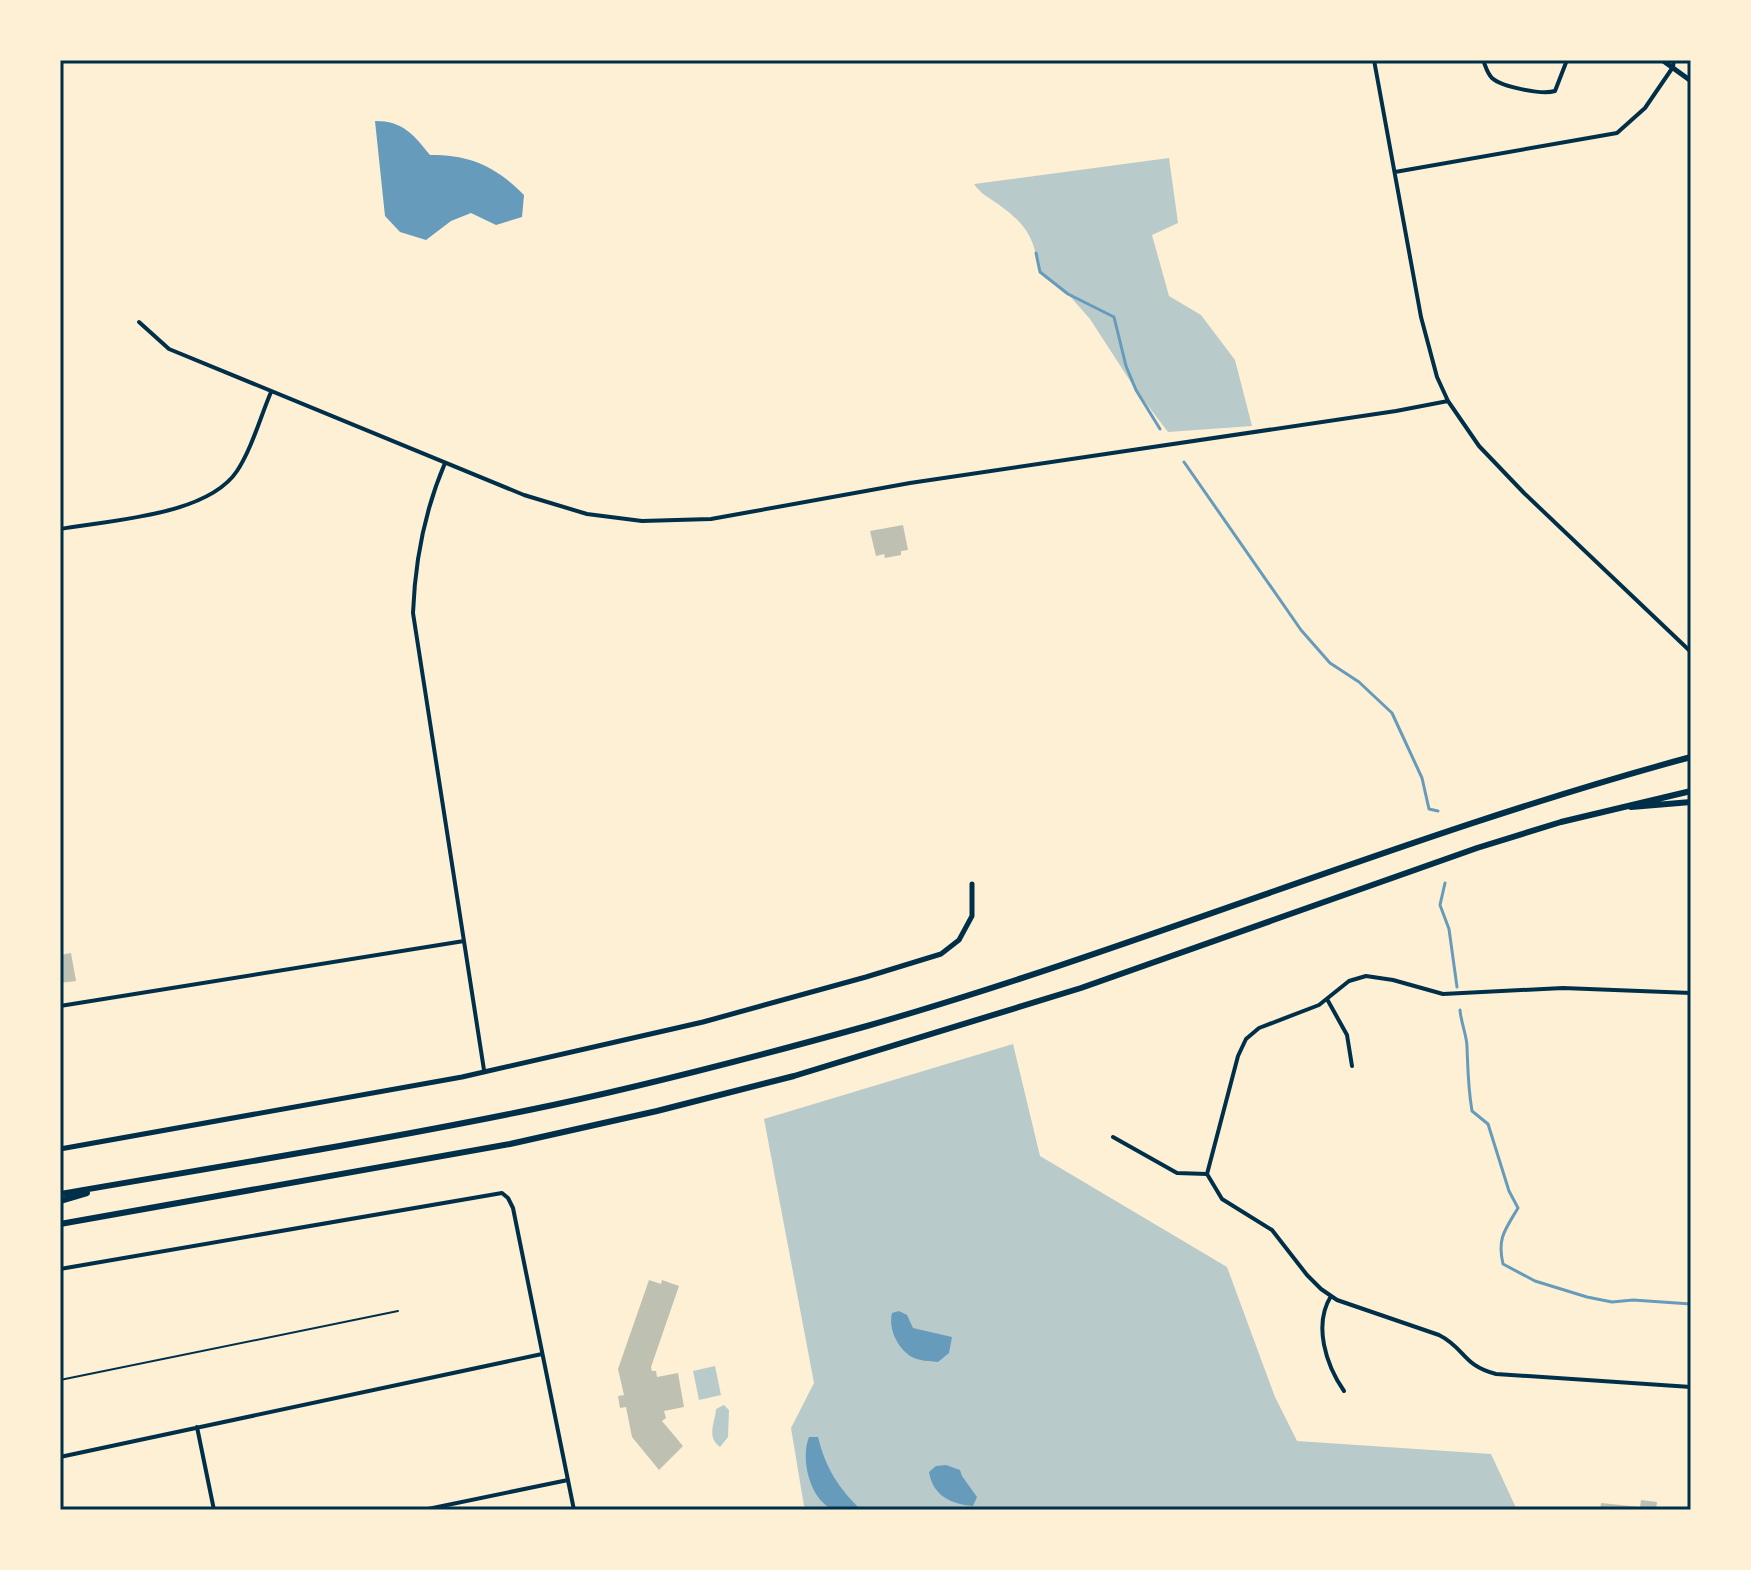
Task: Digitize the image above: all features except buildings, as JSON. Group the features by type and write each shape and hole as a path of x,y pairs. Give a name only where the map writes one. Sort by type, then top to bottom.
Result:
{"main road":[{"path":"60,1194 520,1112 735,1062 967,995 1441,833 1576,789 1691,757"},
{"path":"60,1224 510,1144 794,1076 1081,988 1477,848 1623,806 1691,791"},
{"path":"1623,806 1647,807 1691,802"},
{"path":"60,1201 118,1184"}],"street":[{"path":"1374,60 1421,317 1437,377 1448,401 1481,449 1691,652"},
{"path":"1483,60 1495,81 1535,93 1547,93 1555,91 1567,60"},
{"path":"1662,60 1691,81"},
{"path":"1395,172 1617,133 1645,108 1673,67 1674,60"},
{"path":"139,322 169,349 524,495 587,514 642,521 696,520 910,483 1448,401"},
{"path":"60,529 189,506 217,490 237,470 271,392"},
{"path":"446,462 432,493 417,555 413,613 484,1070"},
{"path":"60,1149 462,1077 703,1022 941,954 959,940 970,923 972,884"},
{"path":"60,1006 464,941"},
{"path":"1691,993 1556,988 1443,994 1366,976 1349,981 1327,999 1250,1035 1238,1056 1207,1174 1222,1199 1269,1227 1307,1275 1331,1296 1439,1335 1453,1345 1468,1363 1487,1372 1691,1387"},
{"path":"1327,999 1347,1035 1352,1066"},
{"path":"1113,1137 1177,1173 1207,1174"},
{"path":"60,1269 481,1195 504,1194 513,1208 574,1510"},
{"path":"1331,1296 1322,1313 1321,1325 1332,1372 1344,1391"},
{"path":"60,1457 542,1354"},
{"path":"197,1427 214,1510"},
{"path":"423,1510 568,1480"}],"lane":[{"path":"60,1380 398,1311"}],"shaded area":[{"path":"1169,158 1178,223 1152,235 1169,296 1201,315 1235,360 1252,426 1168,432 1136,390 1090,319 1068,294 1040,272 1035,249 1022,225 974,184"},
{"path":"1013,1044 1040,1156 1227,1267 1275,1397 1297,1441 1491,1454 1517,1510 810,1510 804,1506 791,1428 814,1383 764,1119"},
{"path":"715,1366 721,1395 699,1400 693,1371"},
{"path":"724,1405 729,1410 728,1437 720,1447 713,1439 712,1430 716,1409"}],"water":[{"path":"375,121 393,123 407,130 430,155 470,160 503,177 524,195 522,217 496,225 471,213 451,221 426,240 400,232 385,216"},
{"path":"899,1311 907,1315 913,1328 952,1337 949,1353 938,1362 912,1357 902,1349 891,1326 892,1313"},
{"path":"809,1437 818,1437 834,1477 861,1510 835,1510 819,1498 807,1468"},
{"path":"946,1465 960,1470 977,1497 973,1506 950,1501 934,1487 929,1472 936,1466"}],"waterway":[{"path":"1036,253 1040,272 1068,294 1114,317 1126,366 1136,390 1160,429"},
{"path":"1184,462 1301,630 1330,663 1359,682 1392,713 1422,778 1429,809 1438,811"},
{"path":"1445,883 1440,905 1449,929 1457,987"},
{"path":"1460,1010 1467,1043 1472,1111 1488,1124 1509,1191 1518,1208 1502,1241 1503,1264 1535,1281 1587,1297 1612,1302 1633,1300 1691,1304"}]}
